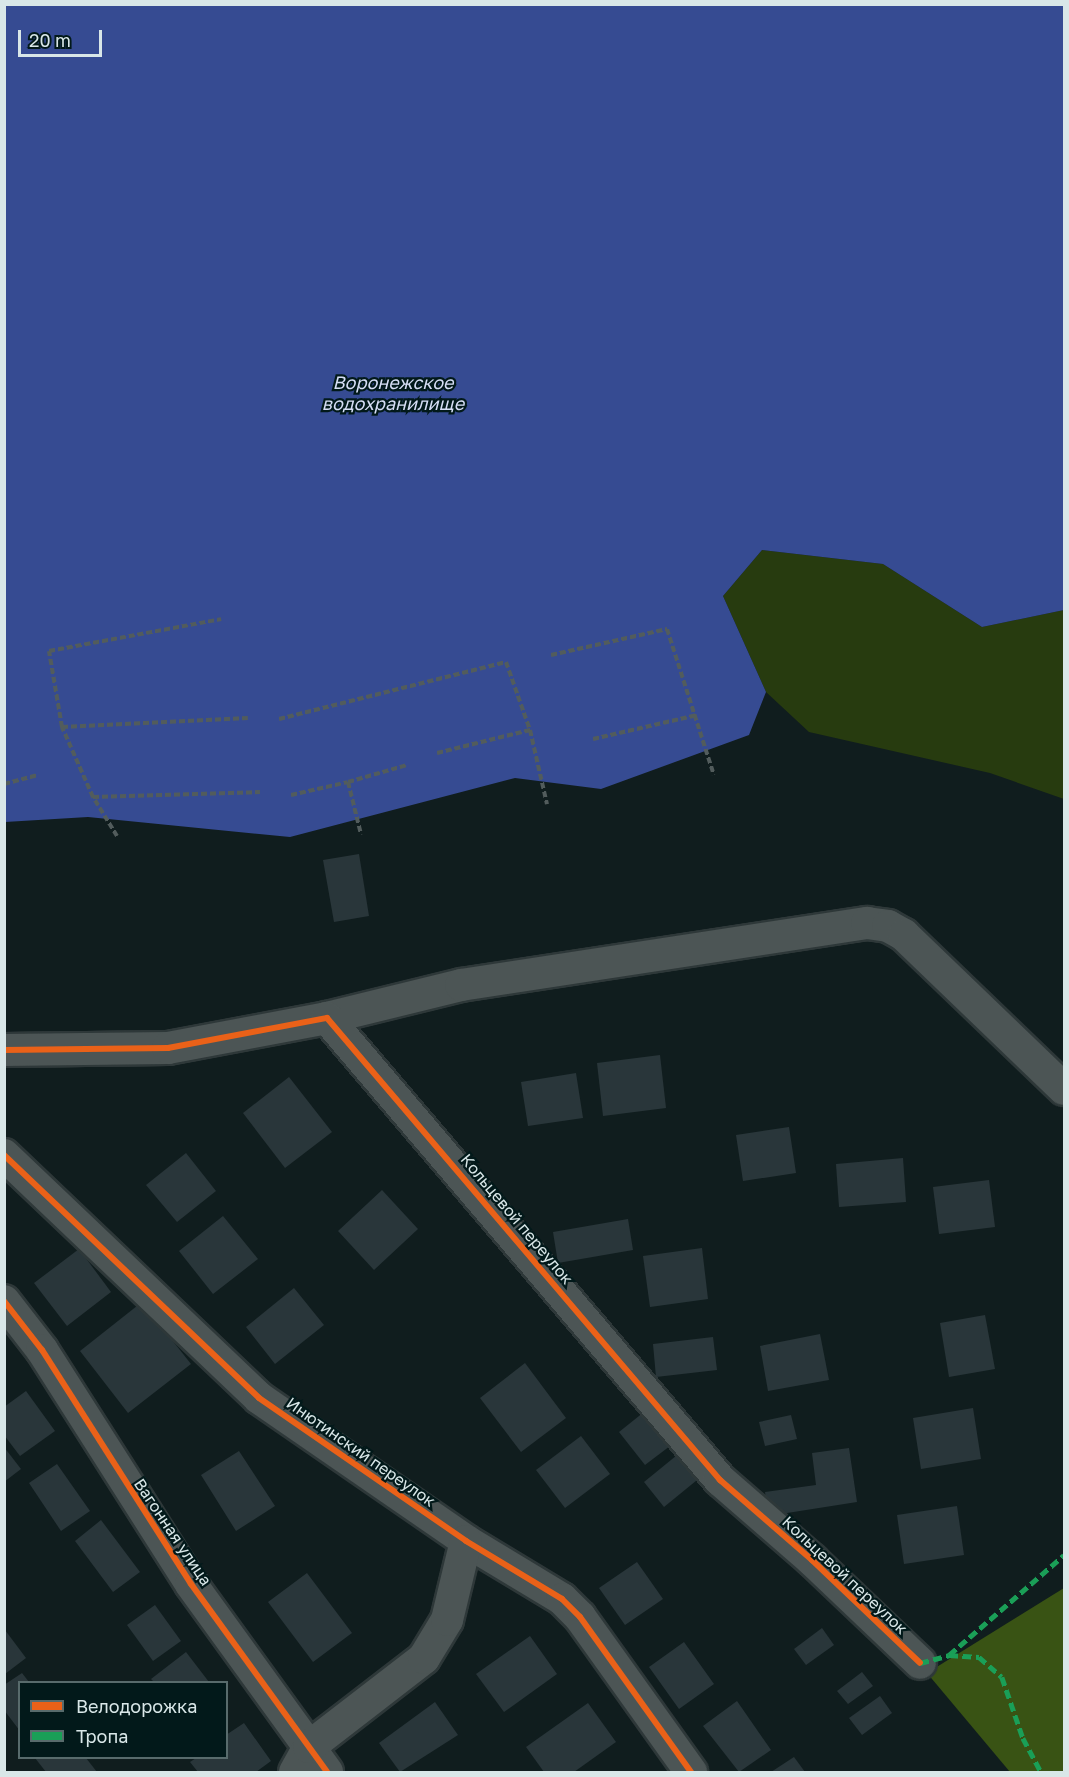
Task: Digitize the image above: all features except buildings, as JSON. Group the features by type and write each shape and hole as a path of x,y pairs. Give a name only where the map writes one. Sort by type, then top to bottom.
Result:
{"street":[{"path":"4,1050 168,1048 327,1018 461,986 867,923 888,927 904,935 1065,1089"},
{"name":"Кольцевой переулок","path":"327,1018 720,1480 812,1560 920,1664"},
{"name":"Инютинский переулок","path":"4,1155 260,1398 466,1541 562,1599 580,1617 692,1773"},
{"name":"Вагонная улица","path":"4,1301 42,1350 302,1760 327,1773"},
{"path":"302,1760 424,1658 447,1620 466,1541"}],"path":[{"path":"117,836 93,797 62,727 49,651 221,619"},
{"path":"551,655 667,629 697,715 714,775"},
{"path":"279,719 506,662 530,730 547,804"},
{"path":"593,739 697,715"},
{"path":"62,727 248,718"},
{"path":"437,753 530,730"},
{"path":"291,795 407,765"},
{"path":"4,784 37,775"},
{"path":"348,782 361,834"},
{"path":"93,797 260,792"}],"green space":[{"path":"762,550 883,564 982,627 1064,610 1064,799 990,773 809,732 766,692 723,596"},
{"path":"1064,1588 1064,1772 1010,1772 927,1673"}],"water":[{"name":"Воронежское водохранилище","path":"5,4 1064,5 1064,610 982,627 883,564 762,550 723,596 766,692 749,735 601,789 515,778 290,837 88,817 5,822"}],"marked path":[{"path":"949,1655 1064,1555"},
{"path":"920,1663 949,1655 979,1657 1002,1677 1023,1738 1041,1772"}],"cycle path":[{"path":"4,1050 168,1048 327,1018 720,1480 812,1560 920,1663"},
{"path":"4,1155 259,1398 466,1541 562,1599 580,1617 691,1772"},
{"path":"4,1301 42,1350 191,1584 327,1772"}]}
